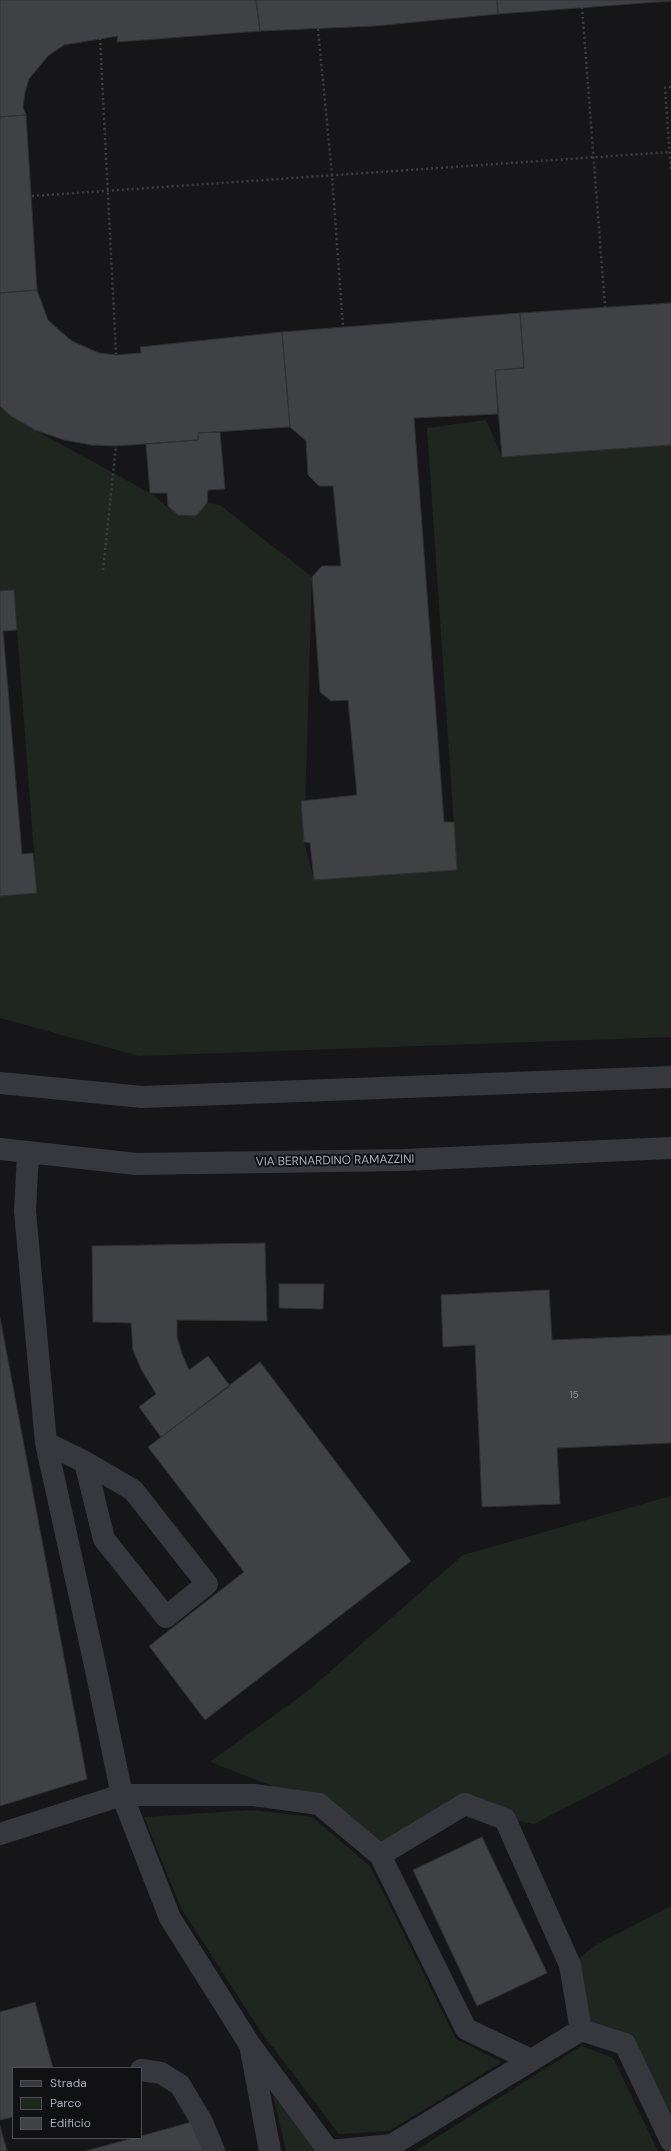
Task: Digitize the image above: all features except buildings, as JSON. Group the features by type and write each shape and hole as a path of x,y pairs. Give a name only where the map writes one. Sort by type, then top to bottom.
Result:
{"street":[{"path":"0,1083 142,1097 671,1077"},
{"name":"VIA BERNARDINO RAMAZZINI","path":"0,1149 136,1164 404,1160 671,1148"},
{"path":"28,1153 25,1210 46,1443 122,1795 170,1918 250,2045 329,2151 392,2145 581,2030 625,2044 671,2141"},
{"path":"46,1443 85,1462 133,1490 207,1584 166,1617 104,1539 85,1462"},
{"path":"0,1834 122,1795 254,1795 319,1804 380,1855 466,2029 531,2060"},
{"path":"380,1855 465,1804 505,1819 570,1965 581,2030"},
{"path":"250,2045 270,2151"},
{"path":"142,2070 161,2073 180,2085 202,2122 214,2151"}],"path":[{"path":"582,7 605,307"},
{"path":"318,29 332,176 343,327"},
{"path":"100,38 116,354"},
{"path":"671,87 665,88 671,171"},
{"path":"32,196 670,152"},
{"path":"102,570 116,446"}],"green space":[{"path":"0,403 35,430 150,493 178,515 196,516 207,503 220,505 312,577 304,842 314,880 457,870 427,428 486,420 502,457 671,445 671,1037 139,1056 0,1018 0,896 37,893 14,590 0,592"},
{"path":"671,1496 671,1753 534,1824 505,1819 465,1804 380,1855 319,1804 210,1762 309,1690 463,1555"},
{"path":"253,1810 312,1817 370,1866 456,2039 502,2062 389,2131 339,2134 261,2032 181,1908 144,1817"},
{"path":"671,1906 671,2141 625,2045 581,2030 570,1965 596,1945"},
{"path":"581,2046 613,2058 658,2151 415,2151"},
{"path":"273,2095 317,2151 286,2151"}]}
